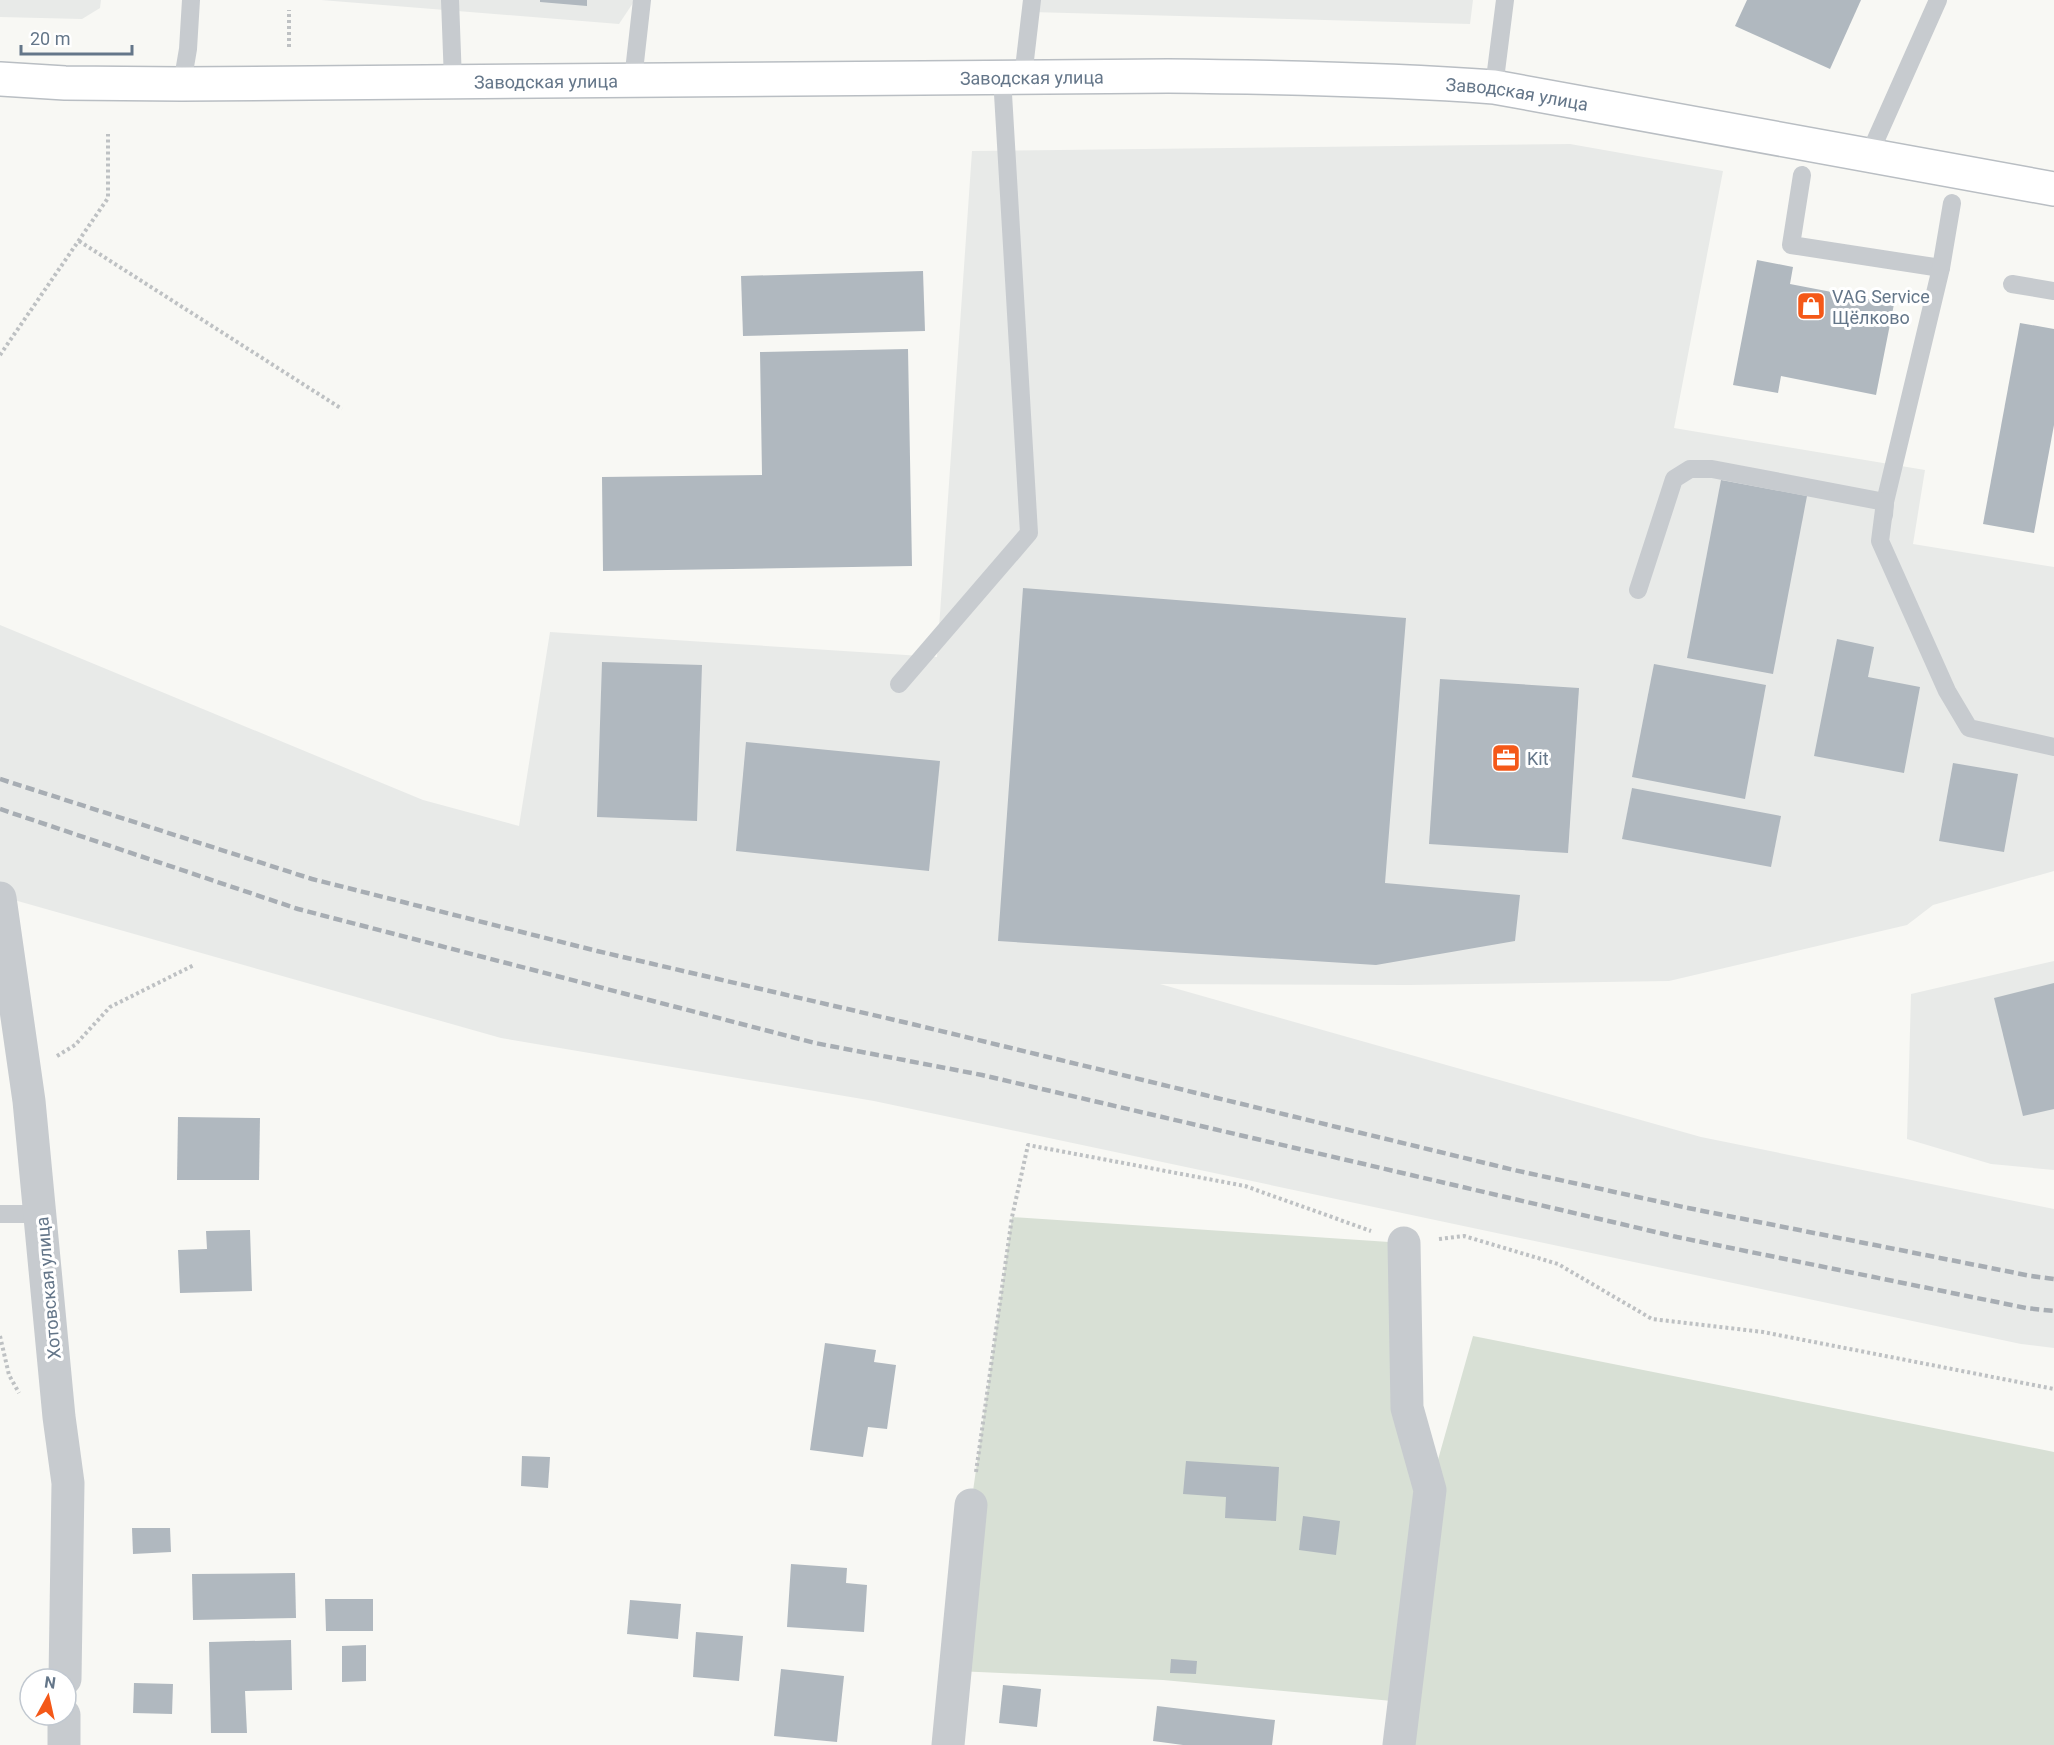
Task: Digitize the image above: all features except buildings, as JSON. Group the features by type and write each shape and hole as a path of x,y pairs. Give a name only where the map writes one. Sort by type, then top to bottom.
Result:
{"main road":[{"name":"Заводская улица","path":"0,79 65,83 182,84 1258,76 1435,82 1494,87 2054,189"}],"street":[{"name":"Хотовская улица","path":"0,898 18,1090 41,1214 59,1417 68,1483 65,1667"},
{"path":"1399,1745 1430,1490 1407,1408 1404,1243"},
{"path":"948,1745 972,1505"},
{"path":"64,1727 64,1745"}],"lane":[{"path":"182,84 188,49 192,0"},
{"path":"450,0 453,81"},
{"path":"633,80 642,0"},
{"path":"898,684 1029,533 1013,77 1032,0"},
{"path":"1494,87 1505,0"},
{"path":"1869,155 1938,0"},
{"path":"1802,176 1791,245 1941,268"},
{"path":"1952,203 1941,268 1885,502 1880,541 1947,691 1969,728 2054,747"},
{"path":"2012,284 2054,291"},
{"path":"1638,590 1674,479 1690,469 1712,469 1885,502"},
{"path":"0,1214 41,1214"}],"path":[{"path":"289,10 289,47"},
{"path":"0,355 108,198 108,134"},
{"path":"80,241 342,409"},
{"path":"18,1090 75,1045 110,1007 194,965"},
{"path":"972,1505 1012,1217 1028,1145 1245,1186 1404,1243 1464,1236 1558,1264 1652,1319 1763,1332 2054,1389"}],"shaded area":[{"path":"0,0 101,0 100,8 82,19 0,17"},
{"path":"321,0 635,0 619,24"},
{"path":"1023,0 1473,0 1470,24 1031,12"},
{"path":"1570,144 1723,171 1674,428 1925,470 1913,544 2054,567 2054,871 1933,905 1907,925 1669,981 1409,985 1160,984 1701,1137 2054,1209 2054,1348 2021,1344 874,1101 501,1038 0,896 0,625 423,800 519,826 550,632 937,657 972,151"},
{"path":"2054,961 2054,1170 1991,1164 1907,1139 1911,994"},
{"path":"1012,1217 1404,1243 1430,1488 1473,1336 2054,1452 2054,1745 1399,1745 1403,1702 1163,1680 956,1671 971,1505"}],"railway":[{"path":"0,779 312,879 597,951 912,1024 1514,1170 1688,1208 2054,1279"},
{"path":"0,809 298,909 815,1043 982,1075 1677,1237 2026,1308 2054,1311"}],"place":[{"name":"VAG Service Щёлково","path":"1811,306"},
{"name":"Kit","path":"1506,758"}]}
